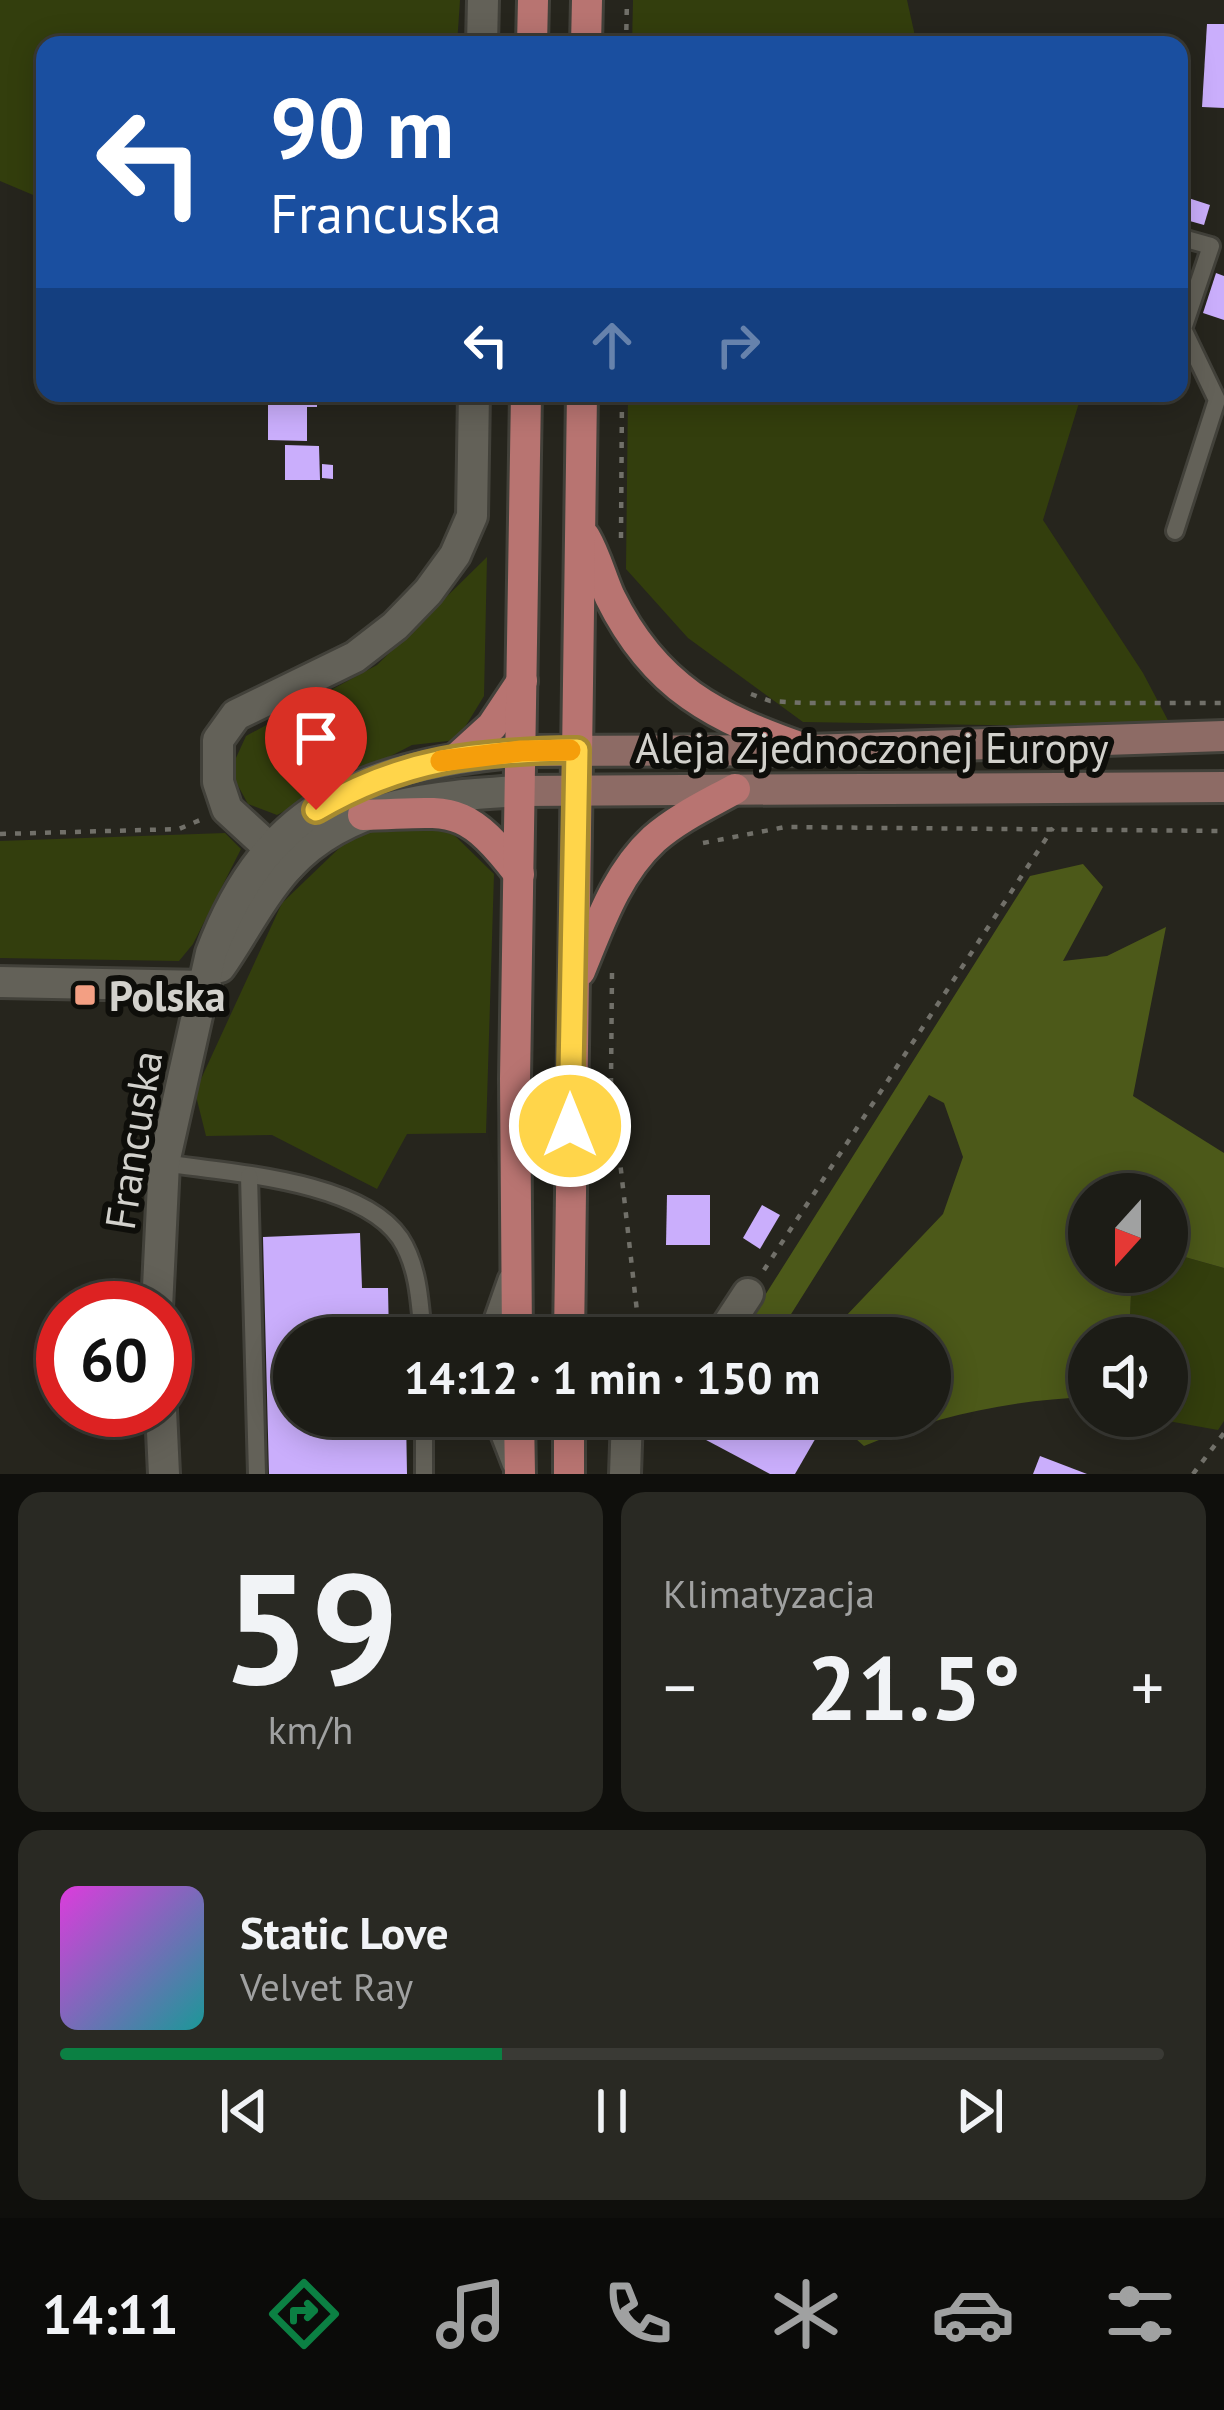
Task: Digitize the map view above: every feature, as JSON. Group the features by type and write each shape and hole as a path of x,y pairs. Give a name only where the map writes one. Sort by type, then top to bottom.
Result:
{"main road":[{"path":"532,36 533,0"},
{"path":"586,0 586,36"},
{"path":"517,1317 526,402"},
{"path":"576,1317 571,994 583,402"},
{"path":"580,528 610,596 641,649 664,677 678,690 758,733 808,750"},
{"path":"458,757 492,726 522,681"},
{"name":"Aleja Zjednoczonej Europy","path":"521,751 808,750 1224,736"},
{"name":"Aleja Zjednoczonej Europy","path":"520,790 1224,788"},
{"path":"571,994 610,897 635,860 682,819 735,789"},
{"path":"363,814 447,813 477,824 519,874"},
{"path":"517,1474 518,1437"},
{"path":"569,1437 569,1474"}],"street":[{"path":"482,0 482,36"},
{"path":"279,857 227,809 218,782 218,740 236,715 356,657 428,592 454,555 472,516 474,402"},
{"name":"Francuska","path":"159,1281 164,1163 206,986 296,823 350,790 408,767 521,751"},
{"name":"Francuska","path":"279,857 363,814 433,796 520,790"},
{"path":"0,982 206,986"},
{"path":"733,1317 748,1294"},
{"path":"162,1437 164,1474"},
{"path":"625,1474 626,1437"}],"lane":[{"path":"1188,240 1218,248 1188,317"},
{"path":"1175,531 1217,400 1188,339"},
{"path":"164,1163 249,1176 365,1207 386,1222 411,1260 420,1317"},
{"path":"249,1176 257,1474"},
{"path":"494,1317 516,1243"},
{"path":"424,1437 424,1474"},
{"path":"501,1437 517,1474"}],"path":[{"path":"626,36 627,0"},
{"path":"621,552 622,402"},
{"path":"739,689 770,701 803,703 1224,703"},
{"path":"0,834 179,829 227,809"},
{"path":"695,845 784,827 1224,831"},
{"path":"748,1294 1053,828"},
{"path":"613,963 611,1082 638,1317"},
{"path":"1193,1474 1224,1433"}],"green space":[{"path":"0,0 460,0 458,36 36,36 36,196 0,181"},
{"path":"633,0 907,0 915,36 632,36"},
{"path":"628,402 1079,402 1043,520 1143,673 1172,728 803,722 688,638 626,569"},
{"path":"487,557 484,696 457,740 412,745 277,815 248,804 230,771 246,736 377,665"},
{"path":"446,827 494,874 486,1133 407,1134 377,1189 272,1135 206,1136 195,1092 282,903 357,831"},
{"path":"225,833 241,849 193,944 179,961 0,958 0,841"},
{"path":"1083,864 1103,887 1063,961 1107,956 1166,927 1133,1096 1224,1153 1224,1268 1188,1258 1188,1173 1068,1173 1068,1293 1131,1293 1130,1317 1068,1317 1068,1399 951,1417 951,1317 845,1317 943,1214 963,1157 944,1103 929,1095 789,1317 751,1317 1030,876"},
{"path":"1188,1258 1224,1268 1224,1421 1218,1430 1188,1425 1188,1317 1130,1317 1131,1293 1188,1293"},
{"path":"854,1437 889,1437 864,1446"}],"building":[{"path":"1207,24 1224,24 1224,108 1202,107"},
{"path":"1188,198 1210,205 1204,225 1188,221"},
{"path":"1216,273 1224,276 1224,320 1203,313"},
{"path":"268,402 317,402 317,407 307,407 307,441 268,440"},
{"path":"285,445 319,446 320,480 285,480"},
{"path":"322,464 333,465 333,479 322,478"},
{"path":"667,1195 710,1195 710,1245 666,1245"},
{"path":"762,1205 780,1215 760,1249 743,1238"},
{"path":"360,1233 362,1288 388,1288 389,1317 273,1317 273,1437 406,1437 407,1474 269,1474 263,1237"},
{"path":"700,1437 816,1437 795,1474 770,1474"},
{"path":"1040,1456 1087,1474 1033,1474"}],"slow traffic":[{"path":"441,761 570,750"}],"place":[{"name":"Polska","path":"85,995"}],"route":[{"path":"316,810 350,790 408,767 458,757 577,750 570,1126"}]}
